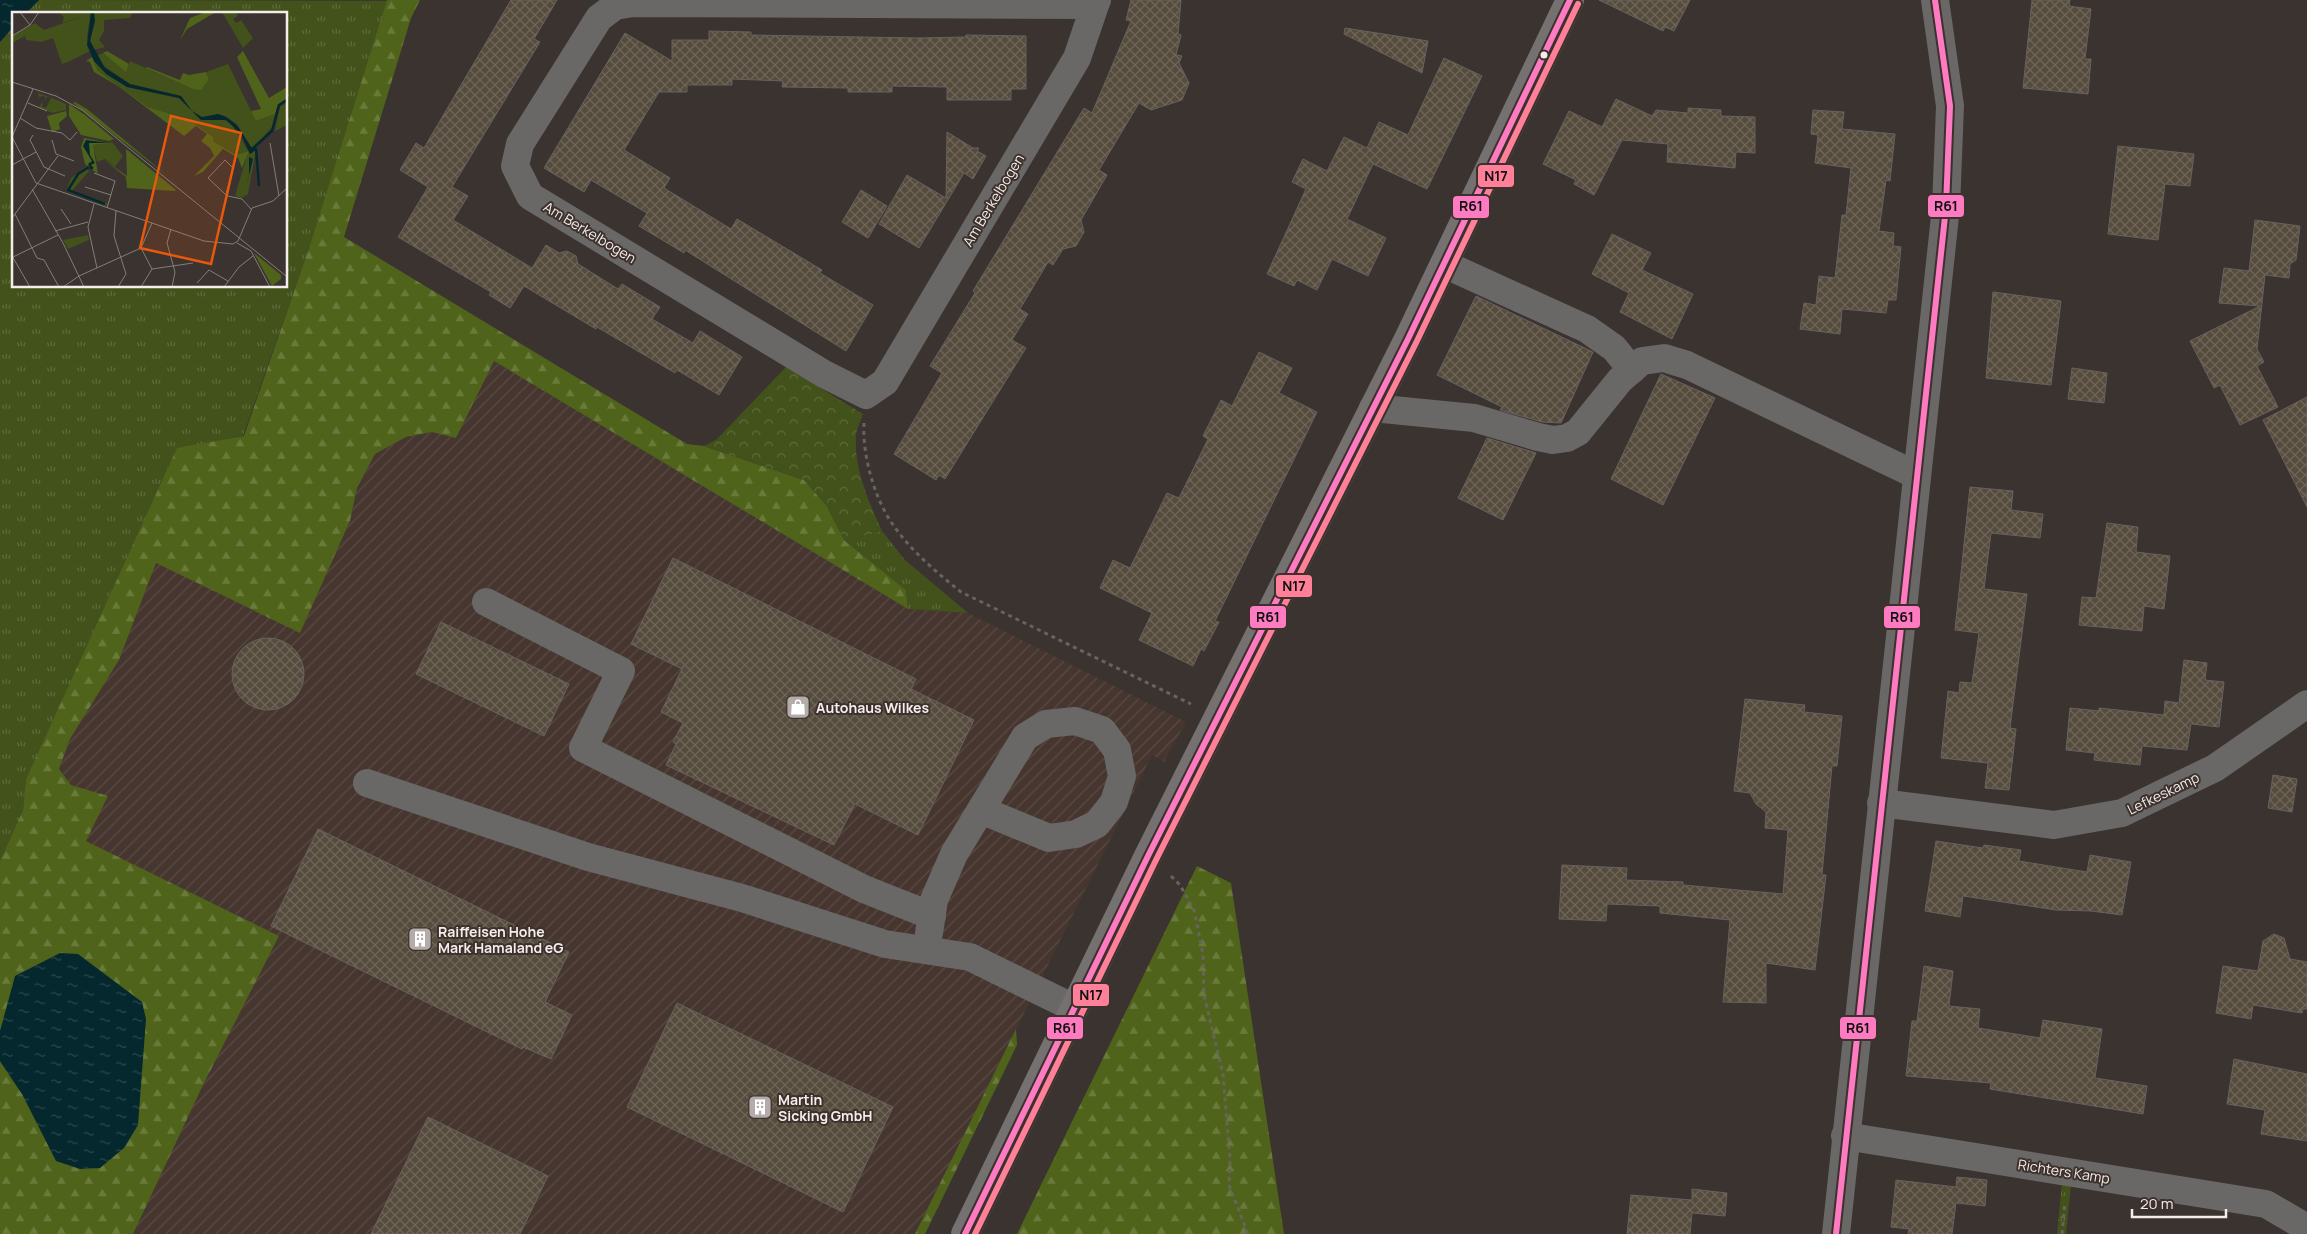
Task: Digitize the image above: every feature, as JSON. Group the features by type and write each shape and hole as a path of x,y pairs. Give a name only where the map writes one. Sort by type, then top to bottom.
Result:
{"main road":[{"path":"965,1234 1148,856 1219,718 1444,264 1570,0"}],"street":[{"path":"1836,1234 1947,198 1950,106 1934,0"},
{"name":"Am Berkelbogen","path":"633,3 1096,3 1077,58 885,382 866,395 824,374 530,196 515,166 520,144 599,18 615,6 633,3"},
{"path":"1444,264 1587,329 1614,348 1632,370"},
{"path":"1373,408 1474,418 1538,437 1553,440 1567,438 1578,432 1589,421 1620,380 1642,361 1664,358 1687,365 1916,475"},
{"path":"486,602 620,671 583,748 864,888 932,916"},
{"name":"Lefkeskamp","path":"1881,803 2054,825 2122,813 2215,768 2307,704"},
{"path":"928,950 934,900 954,854 1025,737 1046,724 1075,721 1102,730 1117,750 1122,776 1114,802 1097,824 1076,834 1049,838 981,810"},
{"path":"367,783 588,857 742,898 885,944 970,957 1074,1008"},
{"name":"Richters Kamp","path":"1845,1136 2266,1204 2307,1227"}],"path":[{"path":"866,395 864,435 867,462 877,492 891,522 936,573 961,592 1219,718"},
{"path":"1148,856 1180,885 1194,910 1203,954 1204,995 1223,1074 1230,1159 1229,1185 1248,1234"}],"shaded area":[{"path":"494,361 908,609 968,613 1186,722 1164,762 1152,755 915,1234 133,1234 203,1085 279,936 86,841 107,796 71,785 59,769 70,739 119,660 156,563 300,632 350,522 357,488 375,454 406,437 432,432 456,437"}],"green space":[{"path":"39,0 387,1 309,248 243,436 177,449 26,779 23,810 0,861 0,42 12,28 12,288 288,288 288,12 27,12"},
{"path":"387,0 420,0 411,18 344,237 687,444 704,446 804,480 826,505 845,541 906,590 908,609 494,361 456,438 432,432 406,437 375,454 357,488 350,521 300,633 156,563 119,660 70,739 59,769 71,785 108,796 86,841 279,936 203,1085 133,1234 0,1234 0,1061 22,1094 0,1031 0,861 23,810 26,779 177,448 244,436 309,248"},
{"path":"786,367 863,414 856,434 857,462 863,486 882,531 845,541 826,505 804,480 704,446 716,440"},
{"path":"882,531 905,560 968,613 908,609 906,590 845,541"},
{"path":"1197,866 1231,883 1284,1234 1017,1234"},
{"path":"1016,1029 1017,1045 925,1234 915,1234"},
{"path":"2062,1183 2071,1185 2066,1234 2057,1234"}],"water":[{"path":"0,0 39,0 27,12 12,12 12,28 0,42"},
{"path":"60,953 78,954 142,1002 146,1019 138,1125 124,1148 100,1168 80,1169 56,1161 22,1094 0,1061 0,1031 15,976"}],"building":[{"path":"511,0 557,0 534,39 540,42 452,187 468,196 453,220 532,268 546,245 559,253 567,251 576,256 578,264 618,289 622,284 660,307 652,319 693,343 700,331 742,357 719,395 677,370 675,373 597,327 596,329 524,286 510,308 489,295 491,292 398,237 428,187 400,170 416,143 424,148"},
{"path":"1131,0 1181,0 1178,34 1181,35 1176,55 1182,56 1179,63 1189,83 1182,100 1151,110 1139,103 1099,170 1107,175 1081,220 1084,232 1076,246 1063,249 1053,265 1048,262 1020,309 1028,314 1012,340 1026,348 945,479 939,475 936,480 894,454 942,373 930,366 975,293 973,291 1084,108 1092,113 1131,21 1126,20"},
{"path":"1599,0 1690,0 1674,31 1665,27 1663,31"},
{"path":"2032,0 2070,0 2069,6 2091,9 2085,59 2091,59 2088,94 2023,88"},
{"path":"1345,28 1428,41 1422,73 1344,34"},
{"path":"709,31 751,32 751,35 918,38 966,37 966,35 1026,36 1026,89 1011,89 1011,100 947,100 947,87 892,86 892,92 848,92 848,88 782,87 783,81 732,79 732,85 687,85 687,92 659,92 624,150 670,178 664,188 731,229 737,219 822,270 820,273 873,305 846,351 685,250 684,253 639,226 647,213 591,180 584,192 544,168 625,33 672,61 672,40 709,40"},
{"path":"1444,58 1482,76 1427,189 1373,164 1347,219 1386,238 1368,276 1332,259 1317,290 1297,280 1294,286 1267,274 1306,189 1292,182 1303,159 1327,171 1344,137 1367,148 1379,122 1408,135"},
{"path":"1616,99 1652,116 1656,110 1688,113 1688,108 1721,110 1721,116 1755,117 1755,153 1736,152 1735,168 1667,162 1668,144 1622,140 1594,195 1574,184 1576,180 1543,164 1569,111 1602,127"},
{"path":"1813,110 1844,112 1842,129 1895,134 1890,181 1886,180 1879,231 1894,233 1893,246 1901,247 1896,300 1888,300 1886,313 1842,309 1840,334 1800,329 1804,303 1816,305 1819,276 1835,278 1842,215 1846,215 1851,168 1815,163 1818,135 1811,134"},
{"path":"947,132 973,148 979,148 977,151 986,156 973,179 964,173 919,248 879,224 907,175 946,198"},
{"path":"2118,146 2194,154 2190,186 2165,184 2158,240 2108,234"},
{"path":"861,190 887,206 868,238 842,222"},
{"path":"2255,220 2300,226 2296,260 2290,264 2289,278 2265,275 2257,349 2264,362 2257,366 2278,407 2240,425 2220,385 2214,388 2190,341 2260,306 2219,303 2224,268 2249,271"},
{"path":"1612,234 1651,253 1642,270 1693,294 1672,339 1620,312 1629,293 1592,274"},
{"path":"1993,292 2061,301 2051,385 1986,378"},
{"path":"1476,296 1593,352 1561,423 1542,422 1500,410 1502,407 1437,375"},
{"path":"1259,352 1292,368 1279,393 1317,412 1215,621 1219,622 1204,651 1201,649 1193,666 1139,640 1152,613 1100,588 1113,560 1130,568 1167,493 1179,498 1208,439 1203,436 1221,400 1232,406"},
{"path":"2072,368 2107,373 2104,403 2068,399"},
{"path":"1661,374 1715,398 1663,505 1611,479"},
{"path":"2307,397 2307,507 2263,420"},
{"path":"1487,438 1536,453 1503,520 1458,498"},
{"path":"1970,487 2013,491 2011,510 2043,514 2040,538 1991,533 1984,589 2027,594 2010,728 2016,729 2009,790 1985,788 1988,763 1941,758 1948,691 1959,693 1960,682 1972,683 1979,633 1955,630"},
{"path":"2107,523 2138,527 2136,552 2170,556 2164,609 2144,606 2142,631 2079,625 2082,597 2096,598"},
{"name":"Autohaus Wilkes","path":"673,558 916,679 911,689 974,720 918,835 855,804 834,845 666,765 676,744 673,742 683,723 661,712 682,669 631,644"},
{"path":"441,622 569,684 544,736 416,674"},
{"path":"268,638 282,641 294,648 301,660 304,674 301,688 294,700 282,707 268,710 254,707 242,700 235,688 232,674 235,660 242,648 254,641"},
{"path":"2184,660 2207,663 2205,680 2224,682 2219,727 2191,724 2187,750 2142,746 2140,765 2094,760 2095,753 2066,750 2070,708 2099,711 2099,708 2164,715 2165,701 2179,703"},
{"path":"1745,699 1805,705 1804,712 1842,716 1837,766 1832,766 1822,875 1826,875 1815,970 1766,963 1766,1003 1723,1002 1730,920 1660,913 1660,906 1607,904 1606,921 1559,919 1562,865 1627,868 1626,880 1683,882 1683,885 1783,894 1788,830 1765,828 1766,812 1756,804 1750,793 1734,791"},
{"path":"2273,775 2297,779 2292,812 2268,808"},
{"name":"Raiffeisen Hohe Mark Hamaland eG","path":"318,829 569,952 545,1002 572,1015 551,1059 523,1047 522,1049 271,926"},
{"path":"1936,841 1983,848 1984,845 2021,850 2019,861 2087,872 2090,855 2131,862 2122,915 2091,911 2056,910 1963,896 1960,917 1925,911"},
{"path":"2274,934 2284,938 2290,959 2307,962 2307,1009 2303,1009 2302,1013 2253,1005 2251,1019 2216,1013 2223,966 2258,971 2263,941"},
{"path":"1924,966 1953,971 1949,1006 1980,1009 1978,1028 2040,1038 2043,1020 2102,1029 2095,1078 2147,1086 2143,1114 1990,1089 1991,1083 1906,1076 1912,1021 1917,1021"},
{"name":"Martin Sicking GmbH","path":"677,1003 893,1107 843,1212 627,1107"},
{"path":"2234,1059 2307,1074 2307,1141 2261,1134 2265,1110 2227,1104"},
{"path":"428,1117 548,1176 520,1234 371,1234"},
{"path":"1957,1177 1987,1180 1985,1206 1956,1203 1952,1234 1908,1234 1909,1229 1891,1227 1896,1180 1956,1187"},
{"path":"1692,1189 1727,1193 1725,1216 1692,1213 1690,1234 1627,1234 1631,1195 1692,1200"}],"transit line":[{"name":"R61","path":"965,1234 1148,856 1408,339 1570,0"},
{"name":"R61","path":"1836,1234 1946,207 1950,106 1935,0"},
{"name":"N17","path":"975,1234 1156,860 1416,343 1578,4"}],"place":[{"name":"Autohaus Wilkes","path":"798,707"},
{"name":"Raiffeisen Hohe Mark Hamaland eG","path":"420,939"},
{"name":"Martin Sicking GmbH","path":"760,1107"}]}
